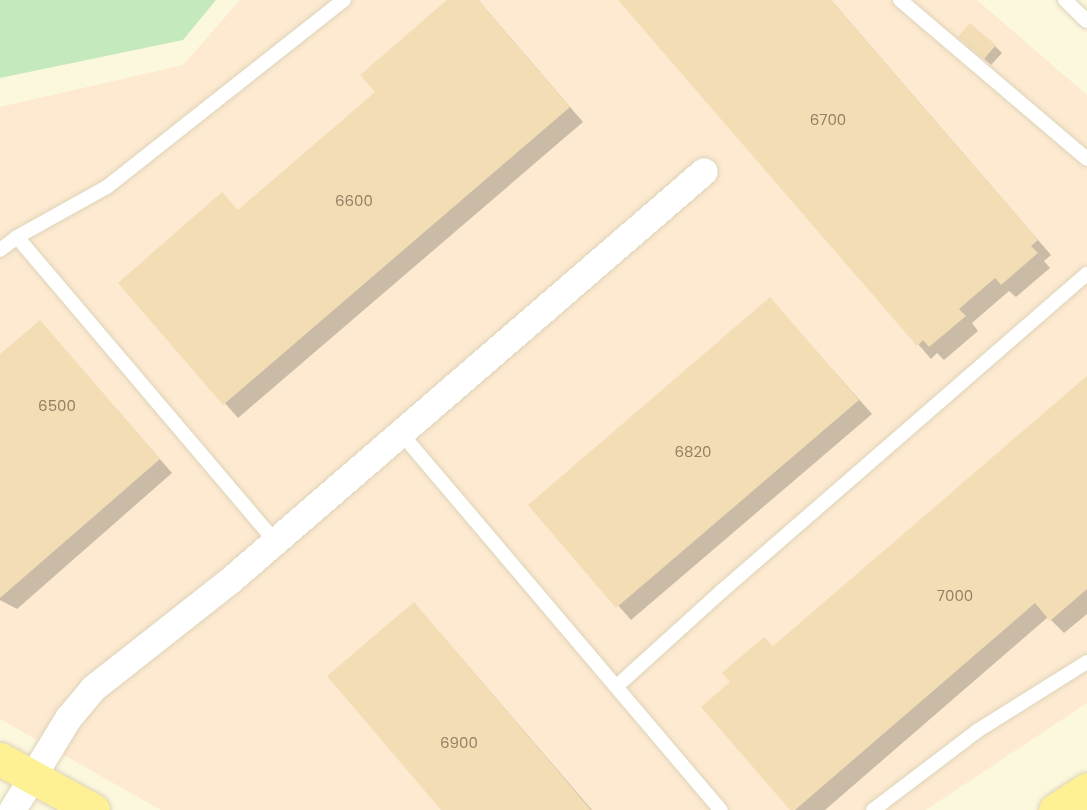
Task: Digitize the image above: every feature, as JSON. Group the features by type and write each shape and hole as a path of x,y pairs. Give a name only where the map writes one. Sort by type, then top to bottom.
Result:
{"main road":[{"path":"0,759 93,810"},
{"path":"1054,810 1087,789"}],"street":[{"path":"12,810 68,718 93,688 275,541 704,171"}],"lane":[{"path":"0,250 17,237 107,187 344,0"},
{"path":"900,0 1087,159"},
{"path":"1065,0 1087,21"},
{"path":"17,237 275,541"},
{"path":"617,686 723,590 1087,274"},
{"path":"400,432 721,810"},
{"path":"873,810 977,731 1087,662"}],"shaded area":[{"path":"240,0 977,0 1087,95 1087,703 926,810 161,810 0,719 0,107 183,65"}],"green space":[{"path":"0,0 216,0 183,40 0,78"}],"building":[{"path":"447,0 478,0 570,107 223,405 118,283 222,192 238,210 375,92 360,75"},
{"path":"618,0 831,0 1038,240 1031,246 1038,253 1001,285 995,278 959,309 966,316 929,347 923,340 917,346"},
{"path":"970,23 996,45 984,59 958,37"},
{"path":"770,297 859,400 616,608 528,505"},
{"path":"40,320 160,459 0,598 0,354"},
{"path":"1087,376 1087,589 1050,621 1035,603 795,810 790,810 701,707 730,682 722,673 764,637 773,646"},
{"path":"414,602 591,810 441,810 327,676"}]}
